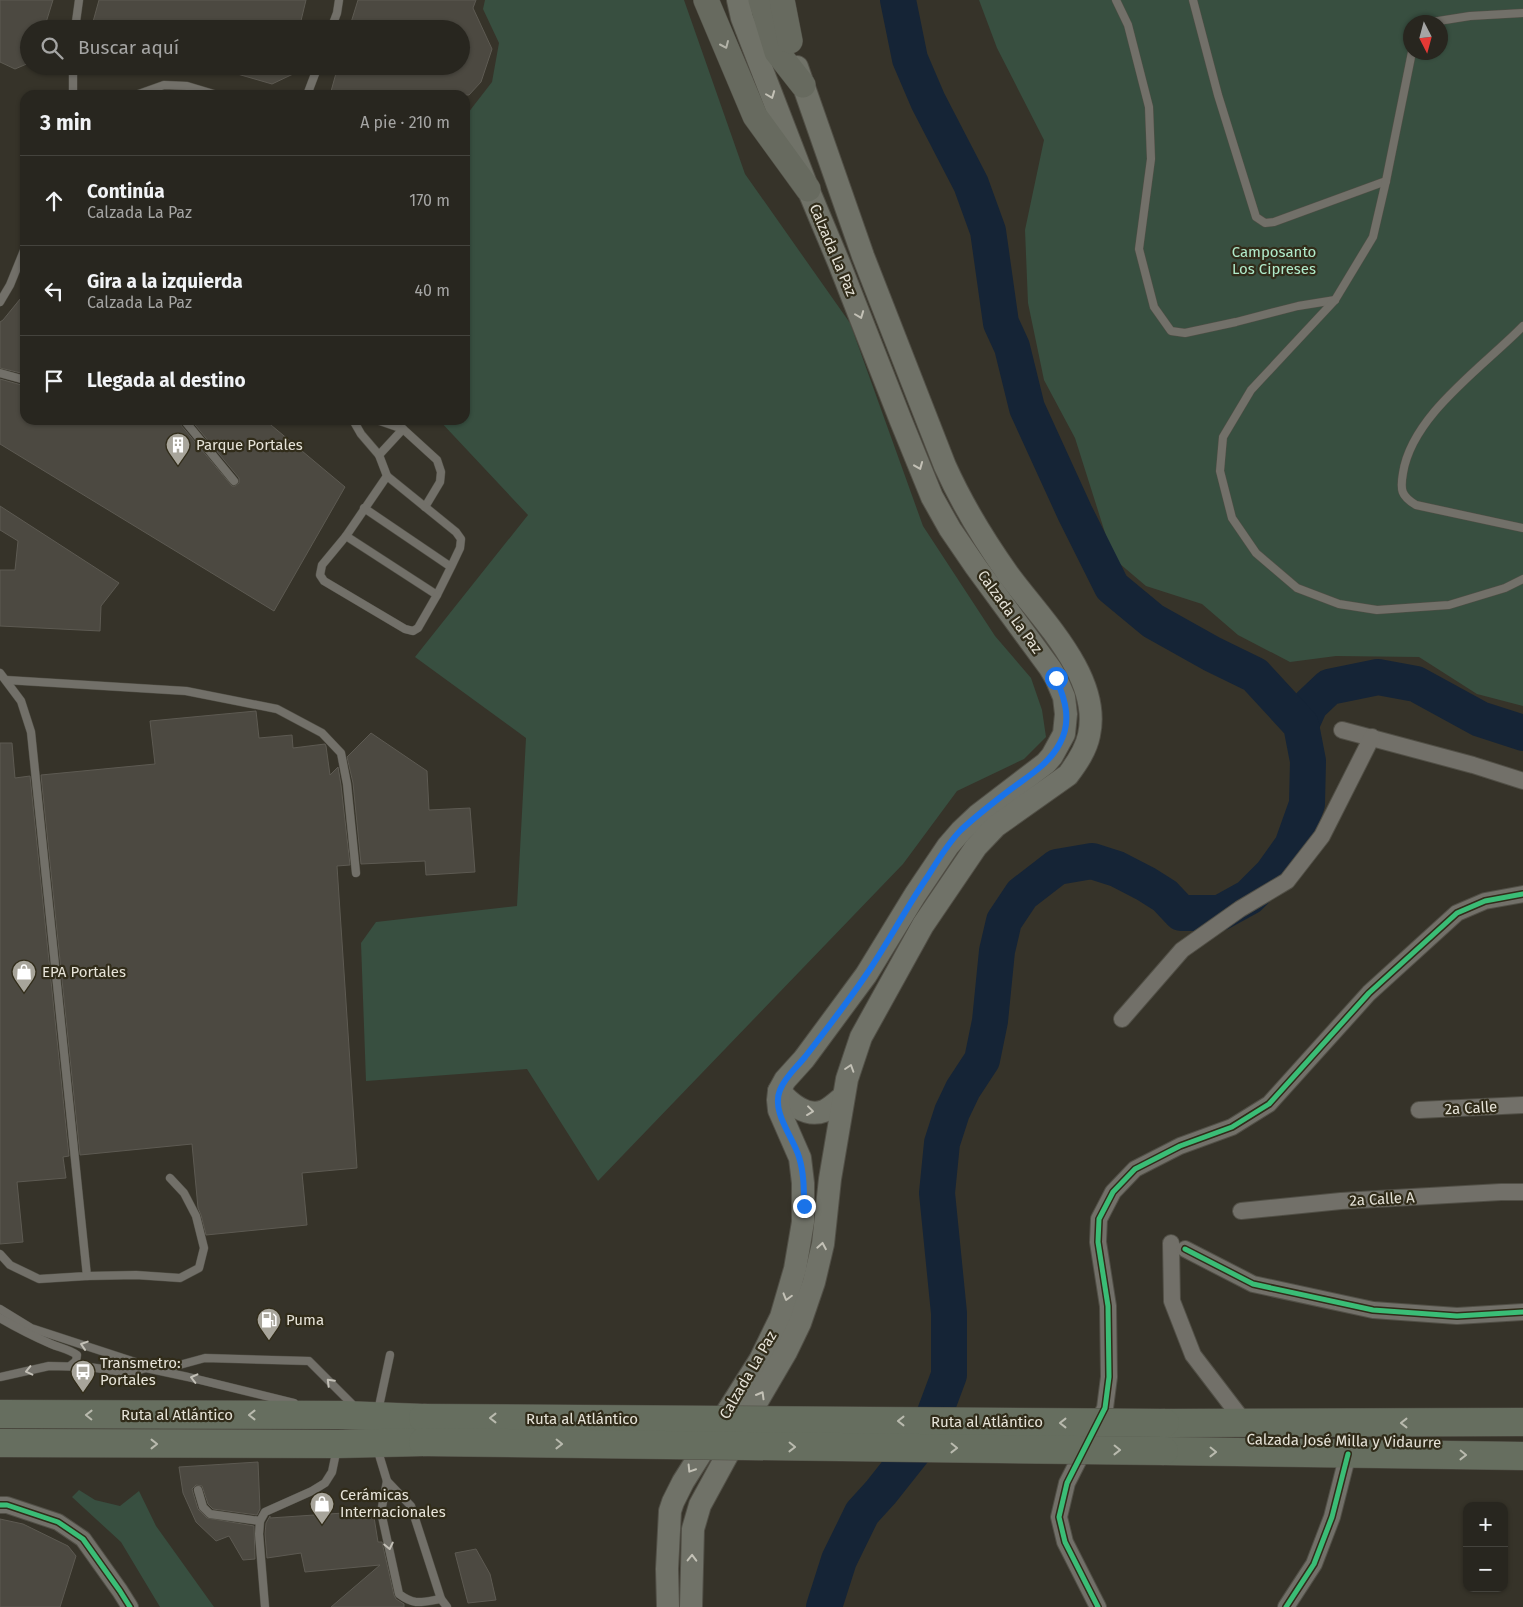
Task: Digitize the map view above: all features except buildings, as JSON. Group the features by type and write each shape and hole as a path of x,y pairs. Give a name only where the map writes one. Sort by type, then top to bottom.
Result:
{"highway":[{"name":"Ruta al Atlántico","path":"0,1414 369,1425 423,1430 1164,1451"},
{"name":"Calzada José Milla y Vidaurre","path":"1164,1423 1523,1422"},
{"name":"Ruta al Atlántico","path":"423,1430 1164,1423"},
{"name":"Ruta al Atlántico","path":"0,1443 338,1444 369,1425"},
{"name":"Calzada José Milla y Vidaurre","path":"1164,1451 1523,1456"}],"main road":[{"path":"706,0 756,116 808,189"},
{"name":"Calzada La Paz","path":"668,1607 669,1523 673,1502 683,1482 771,1341 781,1317 798,1254 803,1222 804,1183 800,1158 779,1110 779,1091 785,1080 804,1059 866,975 915,895 948,846 961,830 978,815 1046,763 1060,743 1066,722 1064,697 1053,673 963,547 932,497 808,189 742,18 738,0"},
{"path":"761,0 777,52 802,86"},
{"name":"Calzada La Paz","path":"691,1607 693,1529 700,1505 786,1352 800,1323 814,1282 823,1244 830,1178 843,1097 861,1037 923,925 962,867 986,836 1019,808 1068,775 1076,764 1090,734 1088,697 1072,659 989,547 956,491 880,300 802,86 782,0"},
{"path":"779,1091 799,1109 811,1112 822,1112 843,1097"}],"street":[{"path":"1342,730 1473,765 1523,781"},
{"path":"1122,1019 1182,950 1240,909 1288,881 1322,836 1372,737"},
{"path":"1098,1607 1064,1542 1059,1517 1067,1483 1105,1408 1108,1377 1108,1306 1098,1242 1098,1227 1099,1219 1113,1192 1135,1169 1180,1146 1232,1127 1269,1104 1369,993 1457,913 1485,901 1523,894"},
{"name":"2a Calle","path":"1420,1110 1523,1106"},
{"name":"2a Calle A","path":"1241,1211 1350,1201 1523,1192"},
{"path":"1245,1423 1193,1356 1172,1301 1178,1246 1253,1284 1373,1310 1457,1316 1523,1312"},
{"path":"1286,1607 1314,1564 1332,1517 1348,1454"},
{"path":"0,1505 7,1505 58,1522 83,1539 130,1607"}],"lane":[{"path":"76,20 79,0"},
{"path":"334,20 339,0"},
{"path":"1116,0 1128,25 1149,107 1151,159 1139,248 1154,307 1163,321 1171,331 1185,333 1298,306 1335,300"},
{"path":"1193,0 1218,95 1256,217 1265,223 1274,222 1386,181"},
{"path":"1448,19 1470,16 1523,13"},
{"path":"1410,60 1373,237 1335,300 1251,390 1223,437 1220,471 1232,518 1256,553 1297,588 1339,604 1377,610 1449,605 1505,588 1523,579"},
{"path":"73,75 73,90"},
{"path":"309,90 315,75"},
{"path":"150,90 164,85 187,86 200,90"},
{"path":"0,302 10,285 20,260"},
{"path":"1523,326 1441,404 1418,432 1405,459 1401,486 1405,499 1416,505 1523,528"},
{"path":"0,373 20,379"},
{"path":"188,425 234,481"},
{"path":"356,425 378,455 387,476 456,532 461,539 460,548 437,595 418,628 413,631 405,629 324,580 320,575 322,565 346,536 387,476"},
{"path":"391,425 403,429 437,460 441,472 440,482 425,507"},
{"path":"378,455 403,429"},
{"path":"364,508 451,567"},
{"path":"346,536 437,595"},
{"path":"0,672 21,701 31,732 88,1276"},
{"path":"6,680 186,691 277,709 322,733 341,753 347,784 356,873"},
{"path":"0,1254 10,1265 39,1279 136,1275 180,1278 200,1268 204,1248 196,1216 184,1193 170,1178"},
{"path":"0,1309 31,1328 135,1362 146,1368 188,1376 369,1425"},
{"path":"0,1318 30,1335 70,1350 77,1355 76,1361 70,1366"},
{"path":"369,1425 390,1355"},
{"path":"160,1371 205,1358 309,1361 369,1425 387,1481 411,1506 441,1599 447,1607"},
{"path":"0,1377 49,1366 70,1366 130,1373 146,1368"},
{"path":"265,1607 259,1534 260,1522 265,1512 312,1491 325,1483 332,1472 338,1444"},
{"path":"387,1481 381,1512 399,1594 414,1602 441,1599"},
{"path":"198,1490 202,1506 210,1514 260,1522"}],"green space":[{"path":"485,0 684,0 745,174 850,323 923,526 995,636 1031,678 1042,710 1046,737 1024,759 957,791 903,864 598,1181 527,1069 366,1081 361,943 376,922 517,906 526,738 415,657 528,515 444,425 470,425 470,110 492,82 499,43 483,9"},
{"name":"Camposanto Los Cipreses","path":"979,0 1523,0 1523,706 1477,694 1419,657 1336,656 1290,662 1238,635 1202,604 1146,586 1113,558 1075,438 1044,380 1028,303 1025,230 1044,140 997,48"},
{"path":"79,1490 95,1500 120,1506 139,1491 156,1526 214,1607 160,1607 121,1542 72,1497"}],"waterway":[{"path":"824,1607 839,1560 862,1513 927,1434 949,1375 949,1313 937,1193 942,1143 952,1112 963,1089 982,1060 990,1021 997,951 1004,921 1022,894 1057,867 1092,861 1117,869 1146,884 1165,896 1181,913 1220,913 1249,897 1272,874 1292,846 1307,804 1308,761 1301,725 1255,675 1212,654 1153,621 1112,587 1075,513 1027,408 1012,347 1001,323 988,231 971,184 928,101 910,59 898,0"},
{"path":"1301,725 1310,705 1329,687 1378,677 1416,684 1480,719 1523,733"}],"cycle path":[{"path":"1098,1607 1065,1542 1059,1517 1067,1483 1105,1408 1109,1377 1108,1306 1098,1242 1099,1219 1113,1192 1135,1169 1180,1146 1232,1127 1269,1104 1369,993 1457,913 1485,901 1523,894"},
{"path":"1185,1249 1253,1284 1373,1310 1457,1316 1523,1312"},
{"path":"1286,1607 1314,1564 1332,1517 1348,1454"},
{"path":"0,1505 7,1505 58,1522 83,1539 130,1607"}],"place":[{"name":"Parque Portales","path":"178,466"},
{"name":"EPA Portales","path":"24,993"},
{"name":"Puma","path":"269,1341"},
{"name":"Transmetro: Portales","path":"83,1393"},
{"name":"Cerámicas Internacionales","path":"322,1525"}],"route":[{"path":"804,1206 804,1183 800,1158 779,1110 779,1091 785,1080 804,1059 866,975 915,895 961,830 1046,763 1052,756 1066,728 1064,697 1056,678"}]}
